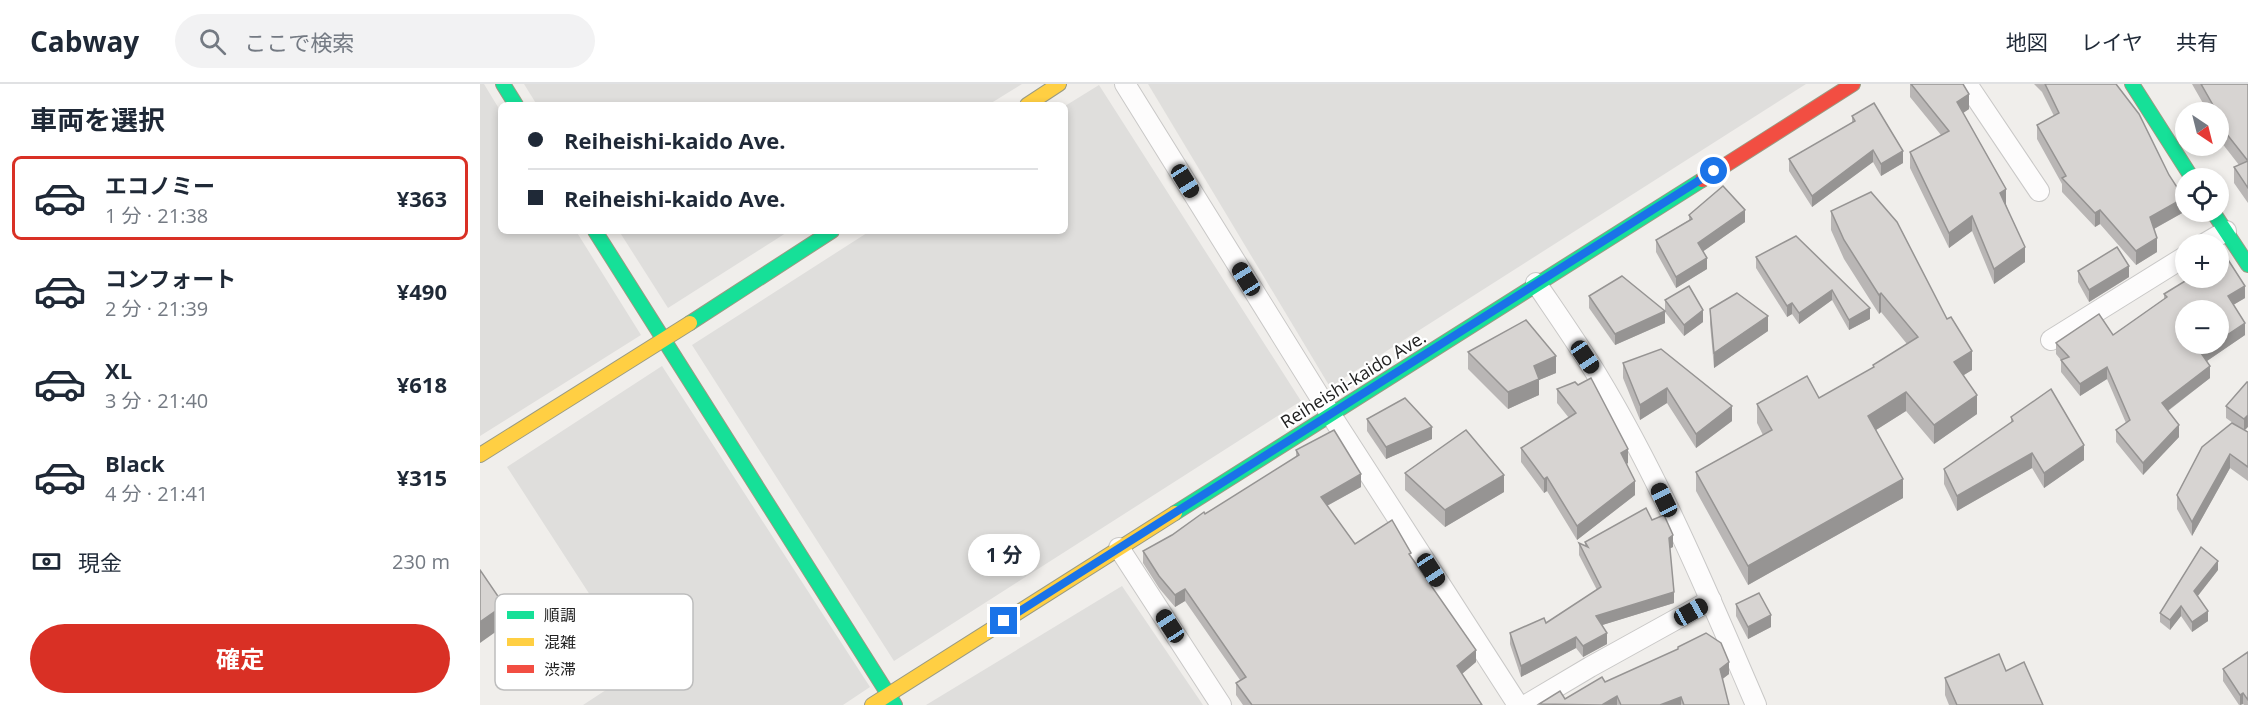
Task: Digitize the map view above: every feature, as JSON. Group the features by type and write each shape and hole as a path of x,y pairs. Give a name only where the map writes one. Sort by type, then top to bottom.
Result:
{"street":[{"path":"503,84 514,102"},
{"path":"1032,102 1059,84"},
{"path":"1125,84 1331,415 1518,705"},
{"name":"Reiheishi-kaido Ave.","path":"872,705 892,700 1119,548 1853,84"},
{"path":"1968,84 2039,191"},
{"path":"2132,84 2186,168"},
{"path":"2220,222 2248,265"},
{"path":"2221,234 2226,231"},
{"path":"597,234 892,700"},
{"path":"480,455 827,234"},
{"path":"2051,340 2175,263"},
{"path":"1536,284 1597,375 1654,480 1712,600 1756,705"},
{"path":"1119,548 1221,705"},
{"path":"1526,705 1712,600"}],"shaded area":[{"path":"480,84 484,84 498,107 498,234 578,234 641,335 480,436"},
{"path":"524,84 1022,84 993,102 535,102"},
{"path":"1148,84 1806,84 1330,387"},
{"path":"1099,85 1301,401 894,661 692,345 865,234 1068,234 1068,104"},
{"path":"621,234 784,234 668,308"},
{"path":"662,366 870,687 843,705 583,705 606,690 693,690 693,594 589,594 507,467"},
{"path":"1122,586 1203,705 926,705"}],"building":[{"path":"1911,84 1963,84 1969,94 1957,102 2006,189 2000,193 2025,247 1994,269 1972,216 1949,233 1910,152 1949,131"},
{"path":"2045,84 2116,84 2139,114 2175,184 2175,203 2150,217 2157,238 2136,251 2100,210 2095,213 2062,178 2066,176 2037,125 2059,113"},
{"path":"2201,84 2248,84 2248,161 2229,137 2229,102 2211,102"},
{"path":"1874,103 1903,151 1881,164 1873,150 1812,196 1789,159 1855,121 1852,116"},
{"path":"2248,161 2248,188 2234,167"},
{"path":"1723,186 1745,210 1698,243 1707,258 1676,277 1656,240 1692,219 1689,215"},
{"path":"1871,192 1897,222 1947,319 1951,317 1972,351 1954,362 1977,395 1934,425 1906,392 1868,416 1903,479 1748,566 1696,472 1772,430 1757,404 1807,376 1819,398 1874,367 1873,365 1918,337 1881,293 1879,295 1844,240 1831,211"},
{"path":"1796,236 1870,308 1849,320 1832,290 1799,313 1792,303 1787,306 1756,257"},
{"path":"2117,247 2129,266 2089,290 2078,271"},
{"path":"2229,261 2245,286 2228,296 2245,323 2229,334 2229,300 2175,300 2175,354 2202,354 2210,366 2162,403 2179,425 2143,463 2116,430 2130,420 2107,367 2080,384 2061,360 2069,357 2056,343 2099,314 2113,335 2167,297 2164,294 2175,287 2229,288"},
{"path":"1622,276 1665,311 1615,334 1589,296"},
{"path":"1689,286 1703,310 1684,325 1665,300"},
{"path":"1737,293 1768,316 1714,353 1710,309"},
{"path":"1526,320 1556,356 1534,366 1539,379 1508,392 1468,352"},
{"path":"1661,349 1732,406 1696,434 1667,388 1640,405 1623,363"},
{"path":"1591,378 1628,449 1621,453 1635,481 1577,526 1547,477 1544,479 1521,448 1576,413 1557,389 1575,382 1578,385"},
{"path":"2247,382 2248,415 2244,419 2226,406"},
{"path":"2051,389 2084,445 2044,473 2032,453 1957,496 1944,469 2013,421 2011,417"},
{"path":"1405,398 1432,427 1386,447 1367,419"},
{"path":"2232,423 2248,432 2248,467 2230,454 2192,522 2177,495 2202,447"},
{"path":"1334,430 1361,474 1321,497 1355,544 1392,520 1411,553 1409,554 1476,650 1457,666 1482,705 1252,705 1236,683 1246,677 1185,589 1175,595 1143,551 1299,455 1296,450"},
{"path":"1466,430 1504,475 1445,510 1405,473"},
{"path":"1646,508 1652,520 1664,515 1673,535 1669,538 1674,592 1596,616 1607,633 1583,646 1576,637 1521,666 1510,633 1544,618 1546,623 1601,587 1579,543 1588,547 1585,542"},
{"path":"2201,547 2218,561 2194,591 2208,611 2192,622 2181,606 2170,620 2160,613"},
{"path":"480,570 496,594 495,611 480,622"},
{"path":"1759,593 1771,615 1748,627 1736,604"},
{"path":"1706,633 1721,643 1729,662 1720,669 1729,705 1684,705 1681,697 1660,705 1621,705 1617,696 1602,705 1539,704 1560,691 1565,699 1602,677 1605,682 1678,649"},
{"path":"2248,652 2248,700 2243,693 2240,695 2223,669"},
{"path":"1999,654 2006,671 2024,662 2043,705 1957,705 1945,678"}],"traffic: fast":[{"path":"503,84 514,102"},
{"path":"2132,84 2186,168"},
{"path":"1175,513 1702,180"},
{"path":"2220,222 2248,265"},
{"path":"597,234 895,705"},
{"path":"690,323 827,234"}],"traffic: slow":[{"path":"1032,102 1059,84"},
{"path":"480,455 690,323"},
{"path":"872,705 1175,513"}],"traffic: jam":[{"path":"1702,180 1853,84"}],"route":[{"path":"1004,621 1714,171"}]}
